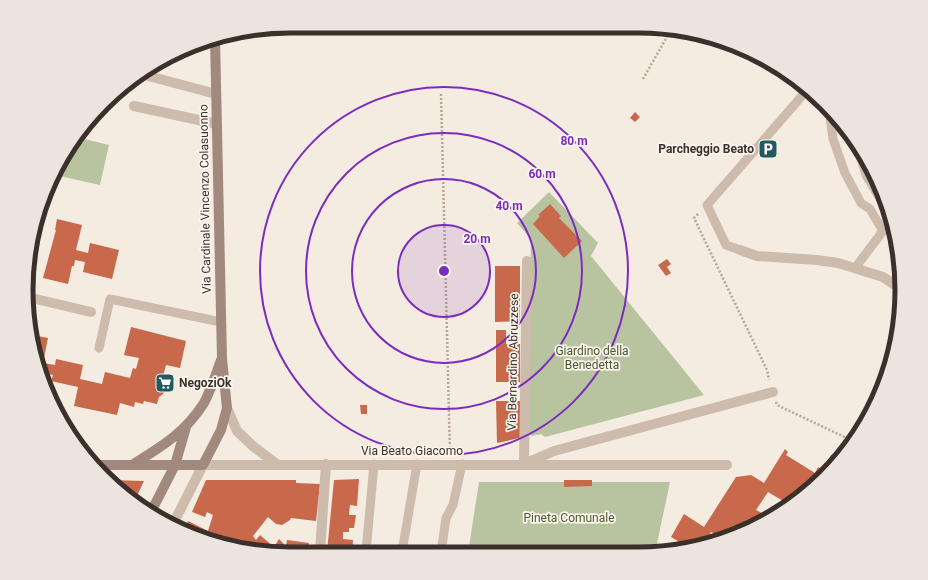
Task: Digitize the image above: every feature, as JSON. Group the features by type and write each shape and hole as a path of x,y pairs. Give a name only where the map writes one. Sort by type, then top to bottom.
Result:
{"street":[{"name":"Via Cardinale Vincenzo Colasuonno","path":"215,44 222,359 227,408 237,431 254,447 278,465"},
{"path":"148,76 216,94"},
{"path":"134,106 217,124"},
{"path":"865,170 871,182"},
{"path":"740,250 757,256 838,263 883,277 895,285"},
{"name":"Via Bernardino Abruzzese","path":"524,464 527,261"},
{"path":"34,299 91,312"},
{"name":"Via Cardinale Vincenzo Colasuonno","path":"132,465 165,445 186,427 204,402 222,359"},
{"path":"524,464 554,451 773,392"},
{"name":"Via Cardinale Vincenzo Colasuonno","path":"203,465 220,430 227,408"},
{"name":"Via Cardinale Vincenzo Colasuonno","path":"153,508 175,465 186,427"},
{"path":"320,547 326,464"},
{"name":"Via Beato Giacomo","path":"103,466 326,464 727,465"},
{"path":"174,519 203,465"}],"lane":[{"path":"740,250 726,245 707,205 804,94"},
{"path":"831,121 834,140 845,173 861,203 870,209 883,231 855,268"},
{"path":"99,348 110,299 221,322"},
{"path":"366,547 374,464"},
{"path":"403,547 417,464"},
{"path":"442,547 446,518 453,505 462,464"}],"path":[{"path":"643,79 668,35"},
{"path":"441,94 450,464"},
{"path":"707,205 694,218 767,370 777,405 848,439"}],"green space":[{"path":"82,139 109,145 100,185 60,176 67,161"},
{"name":"Giardino della Benedetta","path":"549,192 598,243 591,256 704,395 545,437 541,434 532,436 527,431 531,239 517,223"},
{"name":"Pineta Comunale","path":"479,482 670,482 656,546 469,547"}],"building":[{"path":"635,112 640,117 635,122 630,118"},
{"path":"550,204 561,216 559,218 582,241 564,258 533,224 540,216 538,215"},
{"path":"57,219 82,225 76,250 88,253 90,243 119,250 112,279 83,272 85,262 75,260 68,284 43,278 56,230"},
{"path":"667,259 671,264 667,267 671,273 666,276 658,265"},
{"path":"495,266 520,266 520,321 495,322"},
{"path":"131,327 186,341 180,368 166,365 163,376 166,379 166,390 159,397 157,404 144,401 143,404 135,402 134,407 120,403 117,415 74,406 78,387 51,381 53,375 47,374 44,363 55,365 56,359 83,365 80,379 102,384 105,372 130,378 133,368 136,369 139,358 124,355"},
{"path":"496,330 506,330 506,344 520,344 520,382 496,382"},
{"path":"37,336 48,338 43,361"},
{"path":"496,401 520,401 520,438 497,443"},
{"path":"360,405 367,405 367,414 361,414"},
{"path":"785,449 788,452 786,455 815,473 818,467 822,469 784,502 768,492 756,510 764,514 752,520 721,533 716,535 711,532 708,537 688,542 682,543 671,537 684,514 704,527 736,477 751,475 764,483"},
{"path":"831,455 833,456 825,466"},
{"path":"359,479 357,506 350,505 349,515 356,515 354,528 349,528 349,532 343,532 343,539 353,540 352,547 327,547 334,480"},
{"path":"118,480 144,481 137,496"},
{"path":"206,480 296,480 296,483 320,484 316,521 291,518 282,525 276,524 268,517 253,536 256,540 260,535 273,546 240,542 207,533 192,527 187,525 188,521 208,531 213,515 207,512 205,517 192,512"},
{"path":"564,480 592,480 592,486 564,487"},
{"path":"279,539 286,546 287,540 309,543 309,547 275,546"}],"place":[{"name":"Parcheggio Beato","path":"768,149"},
{"name":"NegoziOk","path":"165,383"}]}
